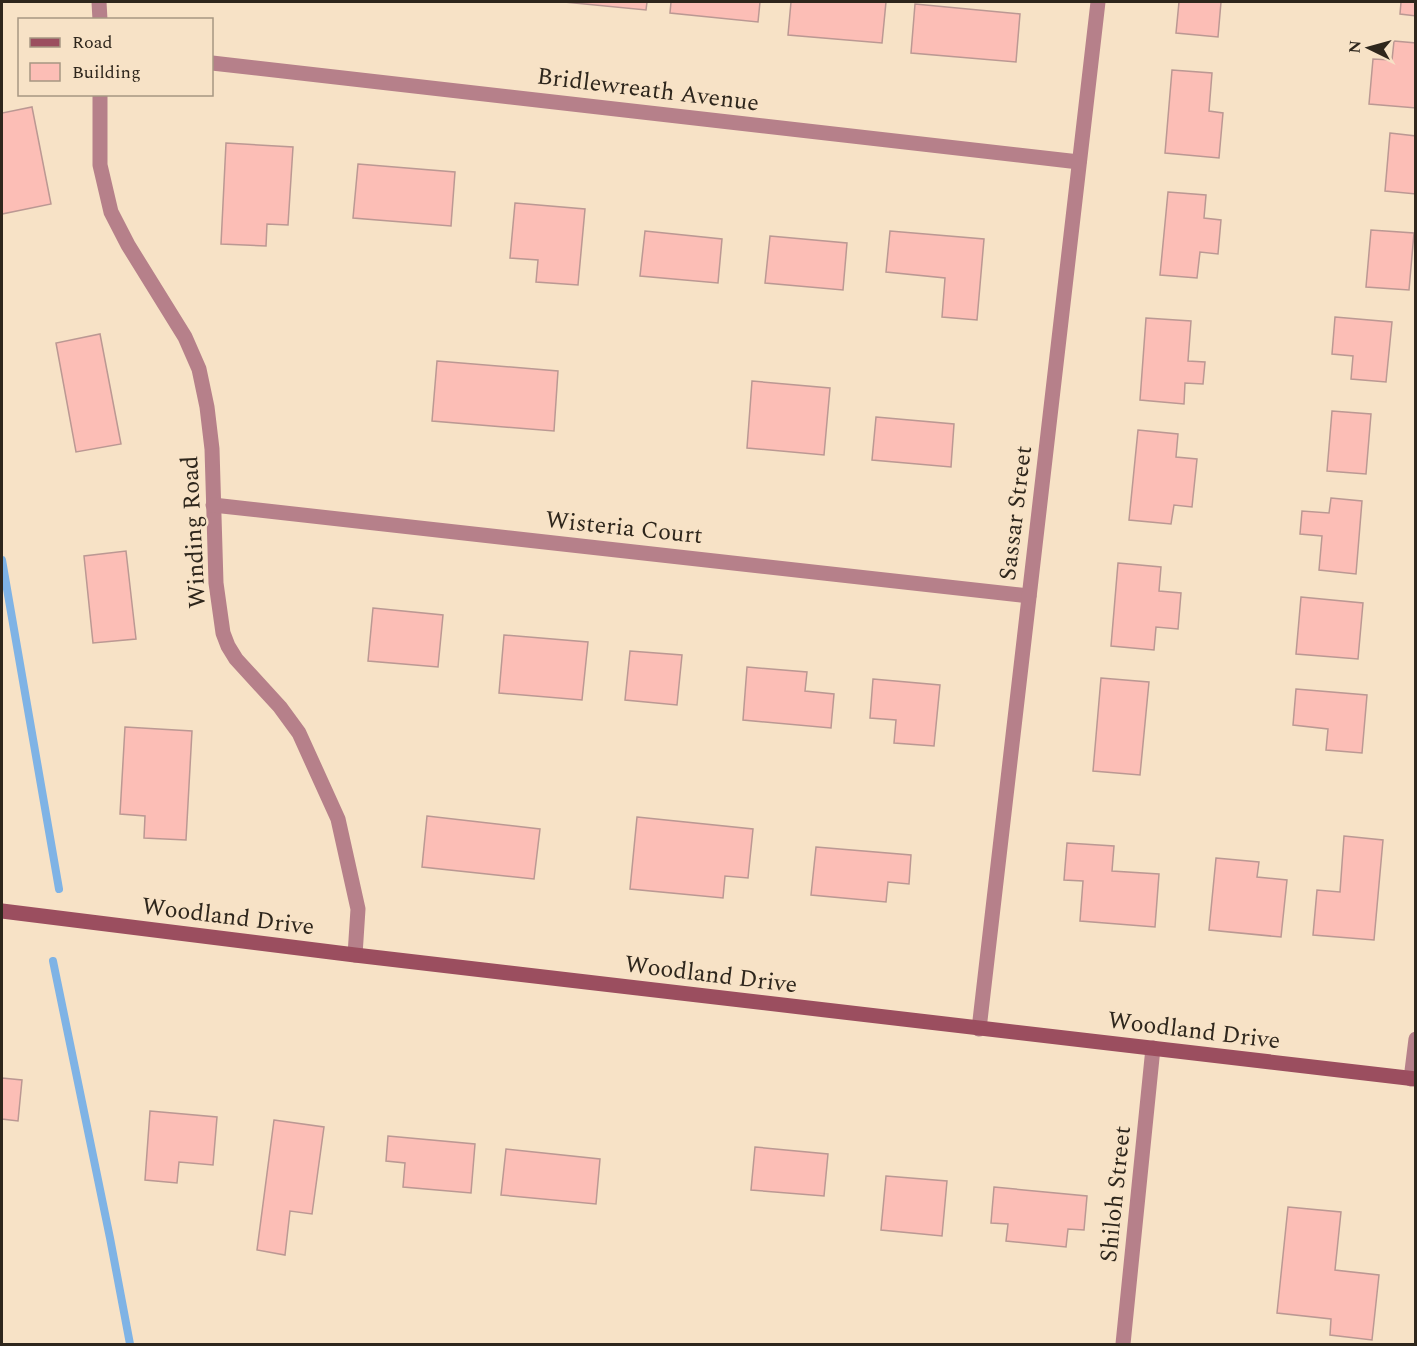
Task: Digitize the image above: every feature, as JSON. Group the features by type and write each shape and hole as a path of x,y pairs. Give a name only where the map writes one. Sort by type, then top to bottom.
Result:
{"main road":[{"name":"Woodland Drive","path":"2,911 355,955 1413,1079"}],"street":[{"path":"99,2 100,18"},
{"name":"Sassar Street","path":"979,1029 1098,2"},
{"name":"Bridlewreath Avenue","path":"213,63 1079,162"},
{"name":"Winding Road","path":"100,96 100,165 111,212 128,245 184,337 199,369 211,438 216,583 223,633 236,659 280,707 299,732 338,819 358,909 355,955"},
{"name":"Wisteria Court","path":"213,505 1029,596"},
{"path":"1413,1079 1416,1039"},
{"name":"Shiloh Street","path":"1123,1344 1153,1048"}],"building":[{"path":"564,2 647,2 646,10"},
{"path":"671,2 760,2 758,22 670,13"},
{"path":"791,2 886,2 882,43 788,35"},
{"path":"1179,2 1221,2 1218,37 1176,33"},
{"path":"1401,2 1416,2 1416,16 1400,14"},
{"path":"915,4 1020,14 1016,62 911,53"},
{"path":"1394,41 1416,43 1416,108 1369,104 1373,59 1392,60"},
{"path":"1172,70 1212,73 1209,111 1223,113 1219,158 1165,153"},
{"path":"32,107 51,204 2,214 2,113"},
{"path":"1390,133 1416,136 1416,194 1385,191"},
{"path":"226,143 293,147 288,225 267,224 266,246 221,244"},
{"path":"358,164 455,172 451,226 353,218"},
{"path":"1168,192 1206,195 1204,218 1221,220 1218,254 1200,252 1197,278 1160,275"},
{"path":"515,203 585,209 578,285 536,282 538,260 510,258"},
{"path":"1371,230 1414,233 1409,290 1366,287"},
{"path":"645,231 722,239 718,283 640,276"},
{"path":"890,231 984,239 977,320 942,317 945,278 886,272"},
{"path":"770,236 847,243 843,290 765,283"},
{"path":"1335,317 1392,322 1386,382 1351,379 1353,356 1332,354"},
{"path":"1146,318 1191,321 1188,361 1205,362 1203,384 1185,383 1184,404 1140,400"},
{"path":"100,334 121,444 76,452 56,343"},
{"path":"437,361 558,371 554,431 432,421"},
{"path":"752,381 830,388 824,455 747,448"},
{"path":"1332,411 1371,414 1366,474 1327,471"},
{"path":"876,417 954,424 951,467 872,460"},
{"path":"1138,430 1178,434 1176,457 1197,459 1192,507 1174,505 1171,524 1129,520"},
{"path":"1331,498 1362,501 1356,574 1319,570 1322,536 1300,534 1302,511 1329,513"},
{"path":"126,551 136,639 93,643 84,556"},
{"path":"1118,563 1161,567 1159,591 1181,593 1178,629 1156,627 1154,650 1111,646"},
{"path":"1301,597 1363,603 1358,659 1296,654"},
{"path":"373,608 443,615 438,667 368,661"},
{"path":"504,635 588,642 582,700 499,693"},
{"path":"630,651 682,655 677,705 625,700"},
{"path":"747,667 807,672 805,691 834,694 831,728 743,720"},
{"path":"1101,678 1149,682 1140,775 1093,771"},
{"path":"873,679 940,685 934,746 894,743 896,720 870,718"},
{"path":"1296,689 1367,695 1362,753 1326,750 1328,729 1293,725"},
{"path":"125,727 192,731 186,840 144,838 145,816 120,814"},
{"path":"427,816 540,829 534,879 422,867"},
{"path":"637,817 753,829 748,878 725,876 723,898 630,889"},
{"path":"1344,836 1383,840 1374,940 1313,935 1317,890 1340,892"},
{"path":"1067,843 1114,846 1112,871 1159,874 1155,927 1080,921 1083,881 1064,880"},
{"path":"816,847 911,855 909,884 888,882 886,902 811,895"},
{"path":"1216,858 1259,862 1257,877 1287,880 1281,937 1209,930"},
{"path":"2,1078 22,1080 18,1121 2,1119"},
{"path":"150,1111 217,1117 213,1165 179,1162 177,1183 145,1180"},
{"path":"274,1120 324,1127 312,1214 290,1211 285,1255 257,1250"},
{"path":"388,1136 475,1144 471,1193 403,1187 405,1163 386,1161"},
{"path":"755,1147 828,1154 824,1196 751,1190"},
{"path":"506,1149 600,1159 596,1204 501,1195"},
{"path":"886,1176 947,1181 942,1236 881,1230"},
{"path":"994,1187 1087,1196 1084,1230 1068,1229 1066,1247 1006,1241 1008,1224 991,1223"},
{"path":"1288,1207 1341,1212 1335,1270 1379,1275 1372,1340 1330,1335 1331,1319 1277,1313"}],"waterway":[{"path":"2,560 59,889"},
{"path":"53,961 130,1344"}]}
